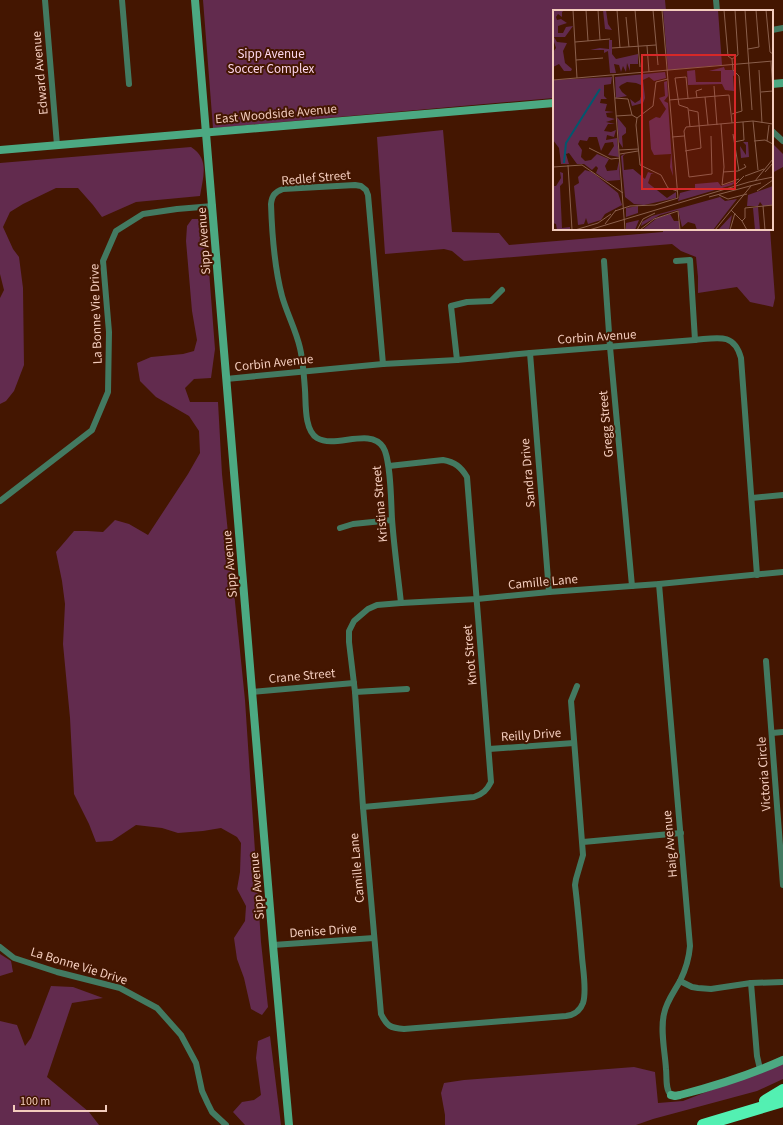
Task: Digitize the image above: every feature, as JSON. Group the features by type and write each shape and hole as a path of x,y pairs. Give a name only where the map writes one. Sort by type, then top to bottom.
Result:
{"highway":[{"path":"740,1114 783,1090"},
{"path":"703,1125 783,1101"}],"street":[{"name":"Edward Avenue","path":"45,0 57,145"},
{"path":"122,0 129,84"},
{"name":"Sipp Avenue","path":"195,0 252,692 290,1125"},
{"path":"716,0 717,10"},
{"path":"773,30 783,28"},
{"path":"773,84 783,83"},
{"name":"East Woodside Avenue","path":"0,150 553,103"},
{"path":"773,132 783,141"},
{"name":"Redlef Street","path":"303,371 300,347 282,297 274,252 271,204 272,197 274,193 283,189 355,185 361,186 366,190 368,195 383,364"},
{"name":"La Bonne Vie Drive","path":"0,501 92,430 108,392 109,331 103,261 116,231 143,214 213,206"},
{"path":"676,261 690,260 695,340"},
{"name":"Gregg Street","path":"604,261 610,347 632,586"},
{"path":"457,360 451,306 467,302 491,301 502,290"},
{"name":"Corbin Avenue","path":"226,379 383,364 457,360 721,338 728,339 739,349 741,358 757,575"},
{"name":"Sandra Drive","path":"530,353 549,592"},
{"name":"Kristina Street","path":"303,371 308,424 311,431 317,438 326,440 371,439 378,442 383,447 387,456 401,603"},
{"name":"Knot Street","path":"363,807 474,797 487,790 491,782 466,477 456,464 444,460 389,466"},
{"path":"752,498 783,495"},
{"path":"340,528 353,524 392,520"},
{"name":"Camille Lane","path":"577,686 570,701 583,855 575,885 584,979 584,996 582,1004 577,1012 572,1015 404,1029 393,1028 386,1023 381,1014 363,807 355,692 349,642 349,631 354,621 372,607 401,603 477,599 783,572"},
{"name":"Haig Avenue","path":"659,584 690,946 689,960 663,1015 662,1027 668,1090 671,1095"},
{"name":"Victoria Circle","path":"766,661 783,885"},
{"name":"Crane Street","path":"252,692 354,683"},
{"path":"355,692 406,689"},
{"path":"772,733 783,732"},
{"name":"Reilly Drive","path":"489,749 574,743"},
{"path":"582,842 681,833"},
{"name":"Denise Drive","path":"274,945 374,938"},
{"name":"La Bonne Vie Drive","path":"0,946 14,958 57,972 120,988 157,1008 181,1035 196,1063 202,1091 212,1112 226,1125"},
{"path":"680,981 692,987 712,989 750,983 783,982"},
{"path":"750,983 757,1056 760,1069"},
{"path":"671,1095 675,1096 686,1093 783,1060"}],"green space":[{"name":"Sipp Avenue Soccer Complex","path":"203,0 665,0 666,10 553,10 553,98 213,128"},
{"path":"443,130 452,232 499,233 509,245 663,232 663,230 770,230 775,298 773,307 750,302 737,287 698,293 696,257 681,251 672,244 464,261 452,251 444,249 385,254 377,137"},
{"path":"773,144 783,154 783,167 773,172"},
{"path":"191,147 201,157 203,163 204,169 200,196 136,202 102,217 78,188 56,188 10,212 3,227 13,249 19,257 23,288 24,365 14,391 6,401 0,404 0,298 4,290 0,274 0,163"},
{"path":"192,219 205,219 215,349 211,378 194,379 185,388 190,402 218,402 222,474 245,700 261,942 268,1007 262,1015 251,1009 244,978 237,959 234,938 245,921 246,906 237,889 240,872 241,843 237,837 221,828 178,833 162,828 136,825 112,841 96,842 74,794 70,718 63,644 65,604 56,552 74,531 103,532 115,520 129,524 148,535 200,453 199,431 189,416 156,397 140,381 137,363 151,357 183,354 194,351 197,340 192,311 186,241 187,226"},
{"path":"0,954 11,961 13,972 0,976"},
{"path":"51,986 73,987 103,998 72,1003 47,1077 89,1112 99,1125 0,1125 0,1021 17,1025 25,1046 31,1038"},
{"path":"270,1036 281,1125 245,1125 233,1112 242,1102 254,1100 261,1095 256,1058 258,1041"},
{"path":"783,1062 783,1079 757,1091 636,1125 445,1125 445,1115 441,1093 444,1083 464,1080 634,1067 655,1072 658,1103 683,1101"}]}
